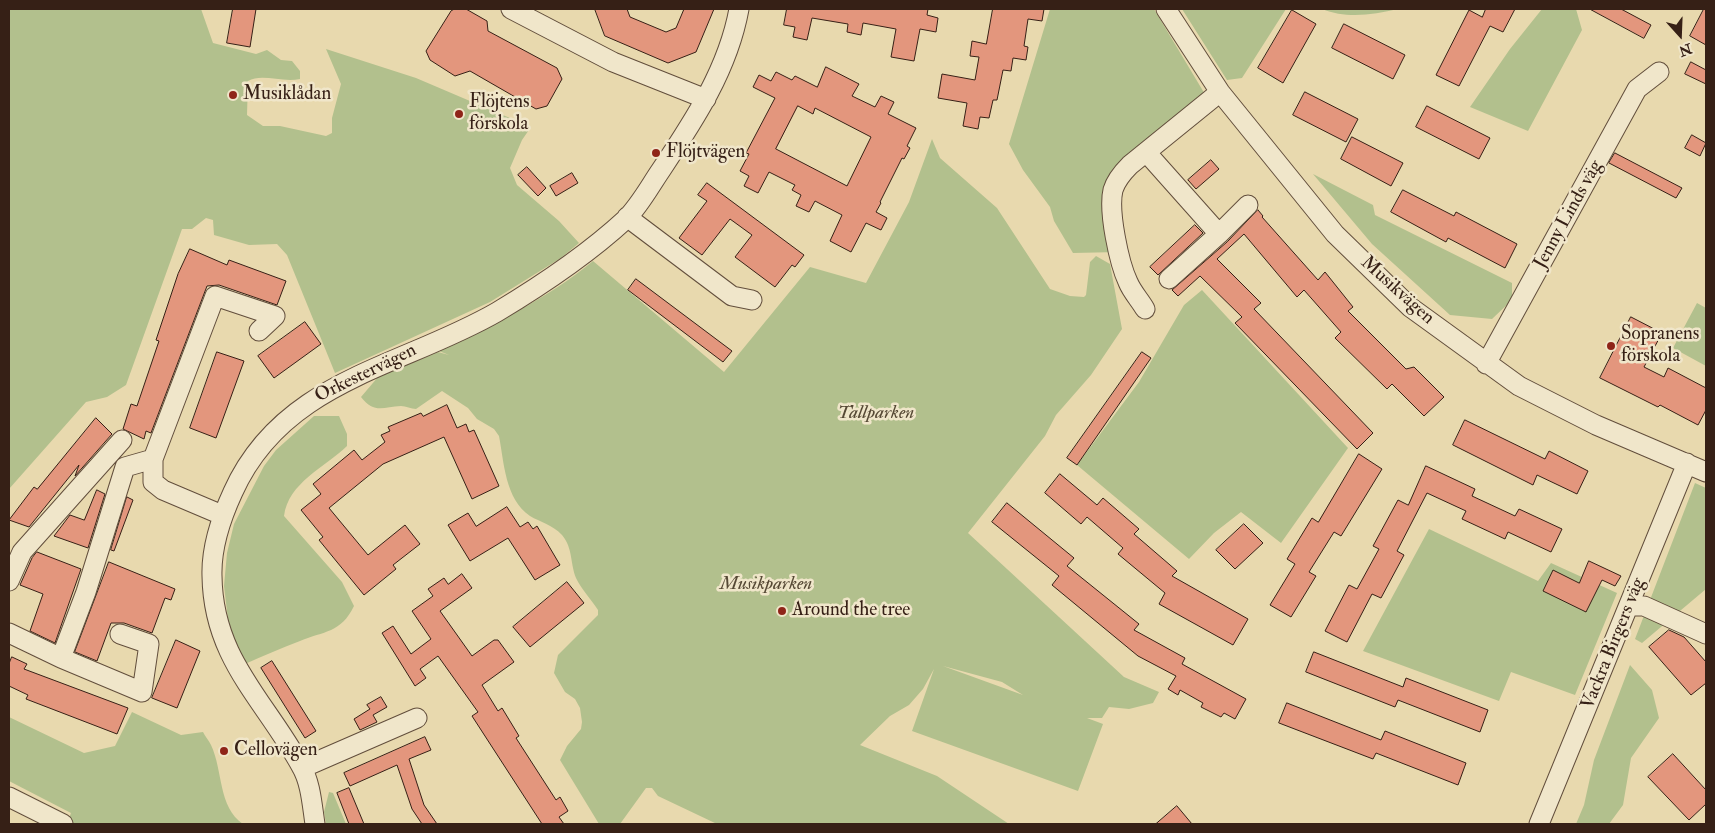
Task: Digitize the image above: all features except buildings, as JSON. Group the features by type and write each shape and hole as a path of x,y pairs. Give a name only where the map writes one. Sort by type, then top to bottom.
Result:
{"street":[{"path":"511,9 613,62 706,99"},
{"name":"Orkestervägen","path":"315,824 309,790 302,768 238,672 218,626 212,576 215,543 222,515 252,456 264,441 302,406 370,368 430,344 495,313 556,275 627,217 706,99 735,31 739,9"},
{"path":"1144,309 1128,283 1119,252 1112,196 1120,175 1220,92 1166,9"},
{"name":"Jenny Linds väg","path":"1486,364 1637,89 1659,72"},
{"name":"Musikvägen","path":"1220,92 1335,234 1410,307 1486,364 1519,386 1596,425 1706,472"},
{"path":"1146,152 1219,234"},
{"path":"1169,279 1248,205"},
{"path":"627,217 732,296 752,300"},
{"path":"222,515 163,490 153,482 153,459 215,296 275,316 259,331"},
{"path":"9,581 22,552 122,440"},
{"path":"61,658 86,592 125,467 153,459"},
{"name":"Vackra Birgers väg","path":"1539,824 1687,464"},
{"path":"1629,606 1644,606 1706,634"},
{"path":"9,633 61,658 142,692 149,644 120,634"},
{"path":"302,768 417,718"},
{"path":"9,797 63,824"}],"green space":[{"path":"9,9 201,9 213,43 256,54 267,50 281,60 292,61 300,71 300,79 260,78 248,81 247,115 263,126 280,126 326,136 332,133 332,118 341,84 326,49 416,78 531,127 522,140 510,168 517,185 559,221 579,243 561,258 490,302 335,373 287,255 277,244 249,245 214,235 213,220 206,218 192,229 182,229 126,385 107,397 86,402 9,489"},
{"path":"1050,9 1154,9 1209,101 1120,175 1119,252 1073,253 1054,221 1050,207 1023,170 1009,144"},
{"path":"1182,9 1286,9 1242,78 1227,80"},
{"path":"1322,9 1398,9 1379,13 1350,15"},
{"path":"1542,9 1576,9 1582,30 1528,131 1470,107 1510,49"},
{"path":"932,139 940,158 997,208 1050,289 1070,296 1084,297 1086,295 1090,262 1096,256 1110,264 1122,329 1091,375 1056,415 1045,436 968,533 1124,677 1159,692 1153,703 1129,709 1109,707 1102,718 1087,718 1103,724 1078,791 912,731 934,669 923,689 909,705 890,716 860,745 937,776 1009,824 717,824 658,796 652,788 646,788 620,824 599,824 560,760 567,746 581,729 582,722 580,708 575,699 565,692 554,673 558,655 598,615 598,610 576,578 566,540 555,529 530,516 515,500 504,468 499,436 494,429 477,419 468,408 442,391 416,409 401,406 375,408 370,406 361,397 378,377 438,352 449,355 439,351 538,299 593,261 724,372 810,267 866,283 909,202","holes":["943,666 1002,682 1023,695"]},
{"path":"1313,174 1373,205 1375,215 1512,283 1512,300 1492,319 1450,315 1372,244"},
{"path":"1202,290 1348,448 1281,543 1241,512 1214,533 1189,559 1077,465 1139,382 1184,305"},
{"path":"1697,303 1706,308 1706,366 1673,348"},
{"path":"314,416 339,416 347,434 347,446 300,485 292,494 284,516 342,582 354,606 349,615 331,630 286,646 245,664 230,636 224,586 227,553 234,524 264,466 276,450"},
{"path":"1695,483 1706,488 1706,589 1642,643 1635,639"},
{"path":"1429,529 1538,581 1551,563 1617,593 1575,695 1511,672 1499,701 1363,651"},
{"path":"1630,665 1652,690 1659,718 1631,758 1623,805 1609,824 1576,824 1584,805 1594,760"},
{"path":"132,712 181,735 203,732 215,755 222,788 229,808 243,824 67,824 71,813 9,781 9,717 84,753 115,746"},
{"path":"329,792 333,793 346,824 326,824 324,812"}],"place":[{"name":"Musiklådan","path":"233,95"},
{"name":"Flöjtens förskola","path":"459,114"},
{"name":"Flöjtvägen","path":"656,153"},
{"name":"Sopranens förskola","path":"1611,346"},
{"name":"Around the tree","path":"782,611"},
{"name":"Cellovägen","path":"224,751"}],"park label":[{"name":"Tallparken","path":"876,414"},
{"name":"Musikparken","path":"766,585"}]}
